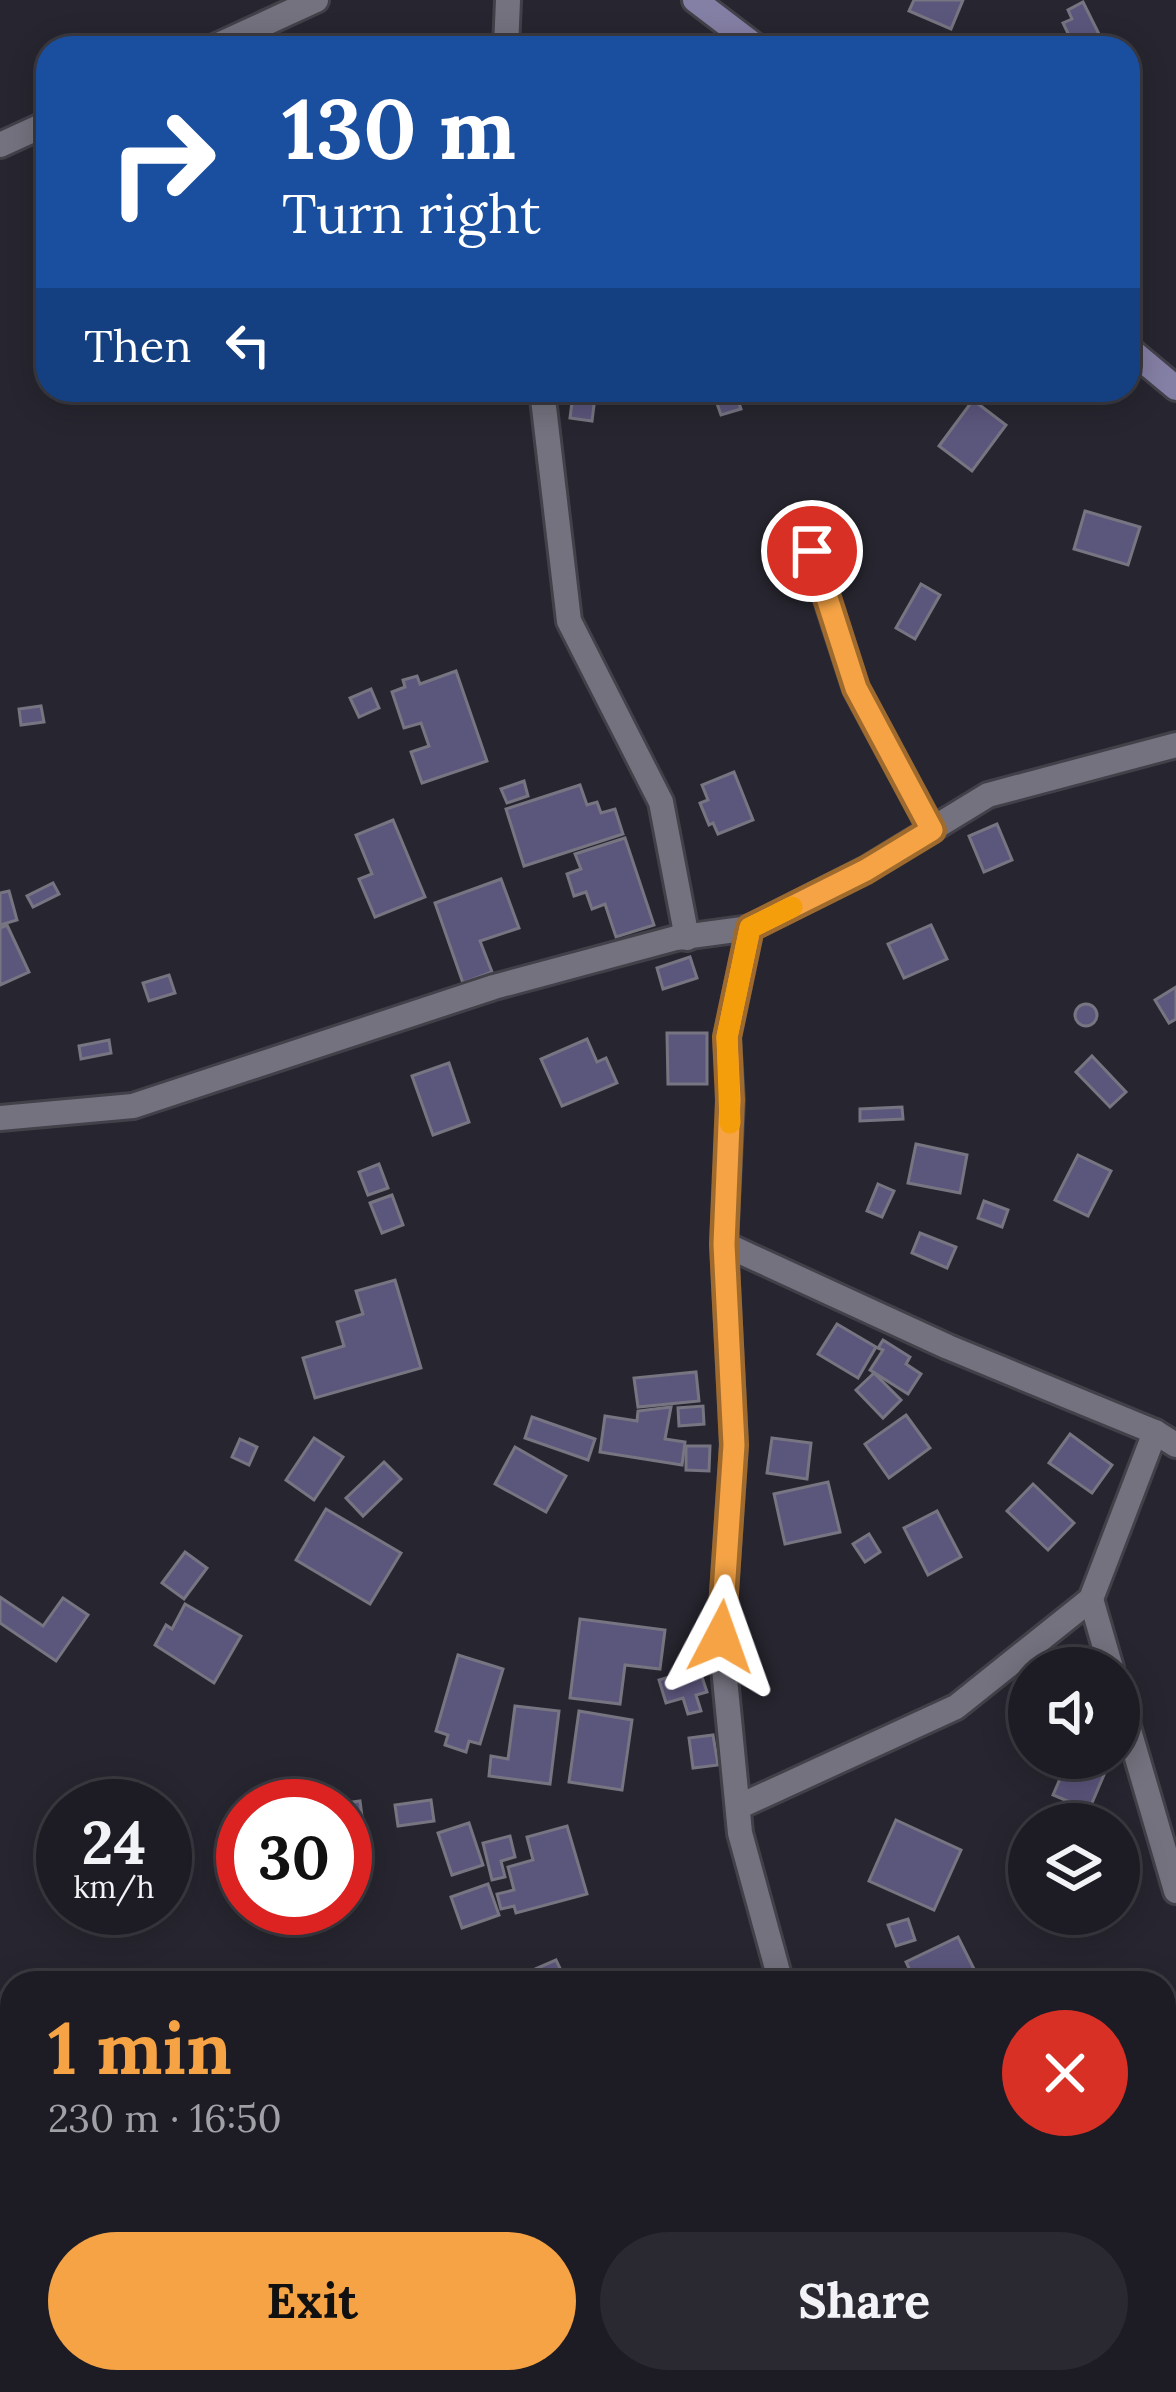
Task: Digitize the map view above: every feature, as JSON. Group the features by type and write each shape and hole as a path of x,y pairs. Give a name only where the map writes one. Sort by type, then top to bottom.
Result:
{"street":[{"path":"238,36 316,0"},
{"path":"506,36 508,0"},
{"path":"695,0 742,36"},
{"path":"0,145 36,128"},
{"path":"1140,358 1176,388"},
{"path":"543,402 569,621 661,802 687,938"},
{"path":"812,551 856,688 932,830"},
{"path":"0,1118 133,1106 494,987 676,938 750,928 866,870 988,795 1176,745"},
{"path":"750,928 727,1037 730,1100 724,1244 734,1445 721,1637 740,1833 778,1971"},
{"path":"724,1244 948,1347 1166,1438 1090,1599 956,1707 738,1807"},
{"path":"1090,1599 1105,1647"},
{"path":"1140,1768 1176,1891"}],"building":[{"path":"914,0 963,0 951,29 909,11"},
{"path":"1083,2 1100,36 1069,36 1063,23 1072,19 1068,10"},
{"path":"572,402 594,402 592,421 570,418"},
{"path":"716,402 739,402 741,409 721,415"},
{"path":"972,402 1006,425 972,471 939,446"},
{"path":"1085,511 1140,527 1128,565 1074,549"},
{"path":"921,584 940,595 915,639 896,628"},
{"path":"456,671 487,761 422,783 411,752 429,746 421,723 404,728 392,692 405,687 403,680 417,676 420,684"},
{"path":"371,689 379,708 359,717 350,698"},
{"path":"41,706 44,722 21,725 19,709"},
{"path":"734,772 753,820 718,834 700,803 708,800 702,785"},
{"path":"524,781 528,796 507,803 501,789"},
{"path":"580,785 587,805 597,802 601,813 615,809 623,834 524,866 506,809"},
{"path":"393,820 425,897 375,917 359,879 372,874 356,835"},
{"path":"997,824 1012,860 984,872 969,836"},
{"path":"625,838 654,925 616,937 605,904 592,909 586,892 574,896 567,874 581,869 575,854"},
{"path":"501,879 519,928 480,941 492,972 463,983 435,903"},
{"path":"53,883 59,894 33,907 27,896"},
{"path":"9,891 17,920 0,925 0,893"},
{"path":"7,925 29,972 0,985 0,928"},
{"path":"931,925 947,959 904,978 888,944"},
{"path":"690,957 697,978 663,989 657,968"},
{"path":"169,975 175,993 149,1001 143,983"},
{"path":"1176,987 1176,1019 1169,1023 1155,1000"},
{"path":"1086,1004 1097,1015 1086,1026 1075,1015"},
{"path":"667,1033 707,1033 707,1084 668,1084"},
{"path":"587,1039 597,1062 606,1058 617,1083 562,1106 541,1059"},
{"path":"109,1040 111,1053 81,1059 79,1046"},
{"path":"1092,1056 1126,1092 1110,1107 1076,1072"},
{"path":"449,1063 469,1122 433,1135 412,1076"},
{"path":"902,1107 903,1119 860,1121 860,1109"},
{"path":"916,1144 967,1155 960,1193 908,1183"},
{"path":"1078,1155 1111,1171 1088,1216 1055,1200"},
{"path":"379,1164 388,1188 368,1195 359,1172"},
{"path":"878,1184 894,1191 882,1217 867,1211"},
{"path":"392,1195 403,1225 382,1233 370,1203"},
{"path":"984,1201 1008,1210 1002,1227 978,1218"},
{"path":"920,1233 956,1247 947,1268 912,1253"},
{"path":"395,1280 421,1368 315,1398 303,1358 344,1346 337,1322 363,1314 356,1291"},
{"path":"837,1324 876,1347 858,1378 818,1354"},
{"path":"883,1340 910,1357 906,1364 921,1374 908,1394 870,1370 883,1350 878,1348"},
{"path":"696,1372 699,1401 638,1407 634,1378"},
{"path":"874,1373 901,1400 883,1418 856,1390"},
{"path":"703,1406 704,1424 679,1426 678,1408"},
{"path":"671,1407 665,1439 685,1442 682,1465 600,1452 605,1416 637,1421 638,1411"},
{"path":"906,1415 930,1448 889,1478 865,1444"},
{"path":"532,1417 595,1439 588,1460 525,1438"},
{"path":"1070,1434 1112,1465 1092,1493 1049,1463"},
{"path":"314,1438 343,1457 314,1500 286,1480"},
{"path":"772,1438 811,1443 807,1479 767,1473"},
{"path":"240,1439 257,1447 249,1465 232,1457"},
{"path":"686,1446 710,1446 709,1471 686,1470"},
{"path":"515,1447 566,1476 546,1512 495,1484"},
{"path":"384,1462 401,1479 363,1516 346,1498"},
{"path":"828,1482 840,1532 785,1544 774,1494"},
{"path":"1033,1484 1074,1523 1048,1550 1007,1511"},
{"path":"326,1509 401,1553 370,1604 296,1560"},
{"path":"937,1511 961,1557 928,1575 904,1528"},
{"path":"869,1534 880,1552 865,1562 853,1544"},
{"path":"185,1552 207,1568 184,1599 162,1583"},
{"path":"0,1597 43,1626 63,1598 88,1615 56,1661 0,1623"},
{"path":"185,1604 241,1636 214,1683 155,1645 166,1625 172,1629"},
{"path":"580,1619 665,1630 660,1669 625,1665 620,1704 570,1698"},
{"path":"458,1655 503,1669 480,1744 469,1741 466,1752 445,1745 448,1735 436,1731"},
{"path":"699,1668 707,1692 696,1695 701,1711 688,1714 683,1698 666,1703 659,1680"},
{"path":"515,1706 559,1711 550,1784 489,1776 491,1756 508,1759"},
{"path":"579,1711 632,1720 622,1790 569,1782"},
{"path":"713,1735 718,1765 693,1768 689,1738"},
{"path":"1060,1779 1102,1779 1092,1803 1072,1803 1053,1795"},
{"path":"431,1800 434,1821 398,1826 395,1805"},
{"path":"896,1820 961,1850 934,1910 869,1881"},
{"path":"469,1823 483,1865 452,1875 438,1833"},
{"path":"567,1826 587,1894 516,1913 514,1906 501,1909 497,1894 514,1890 508,1867 533,1860 527,1837"},
{"path":"510,1836 515,1857 501,1861 505,1877 492,1880 483,1843"},
{"path":"488,1884 499,1915 462,1928 451,1897"},
{"path":"908,1919 915,1940 896,1946 888,1925"},
{"path":"958,1937 975,1971 910,1971 906,1962"},
{"path":"556,1960 561,1971 531,1971"}],"slow traffic":[{"path":"730,1123 727,1037 750,928 792,907"}],"route":[{"path":"721,1637 734,1445 724,1244 730,1100 727,1037 750,928 866,870 932,830 856,688 812,551"}]}
